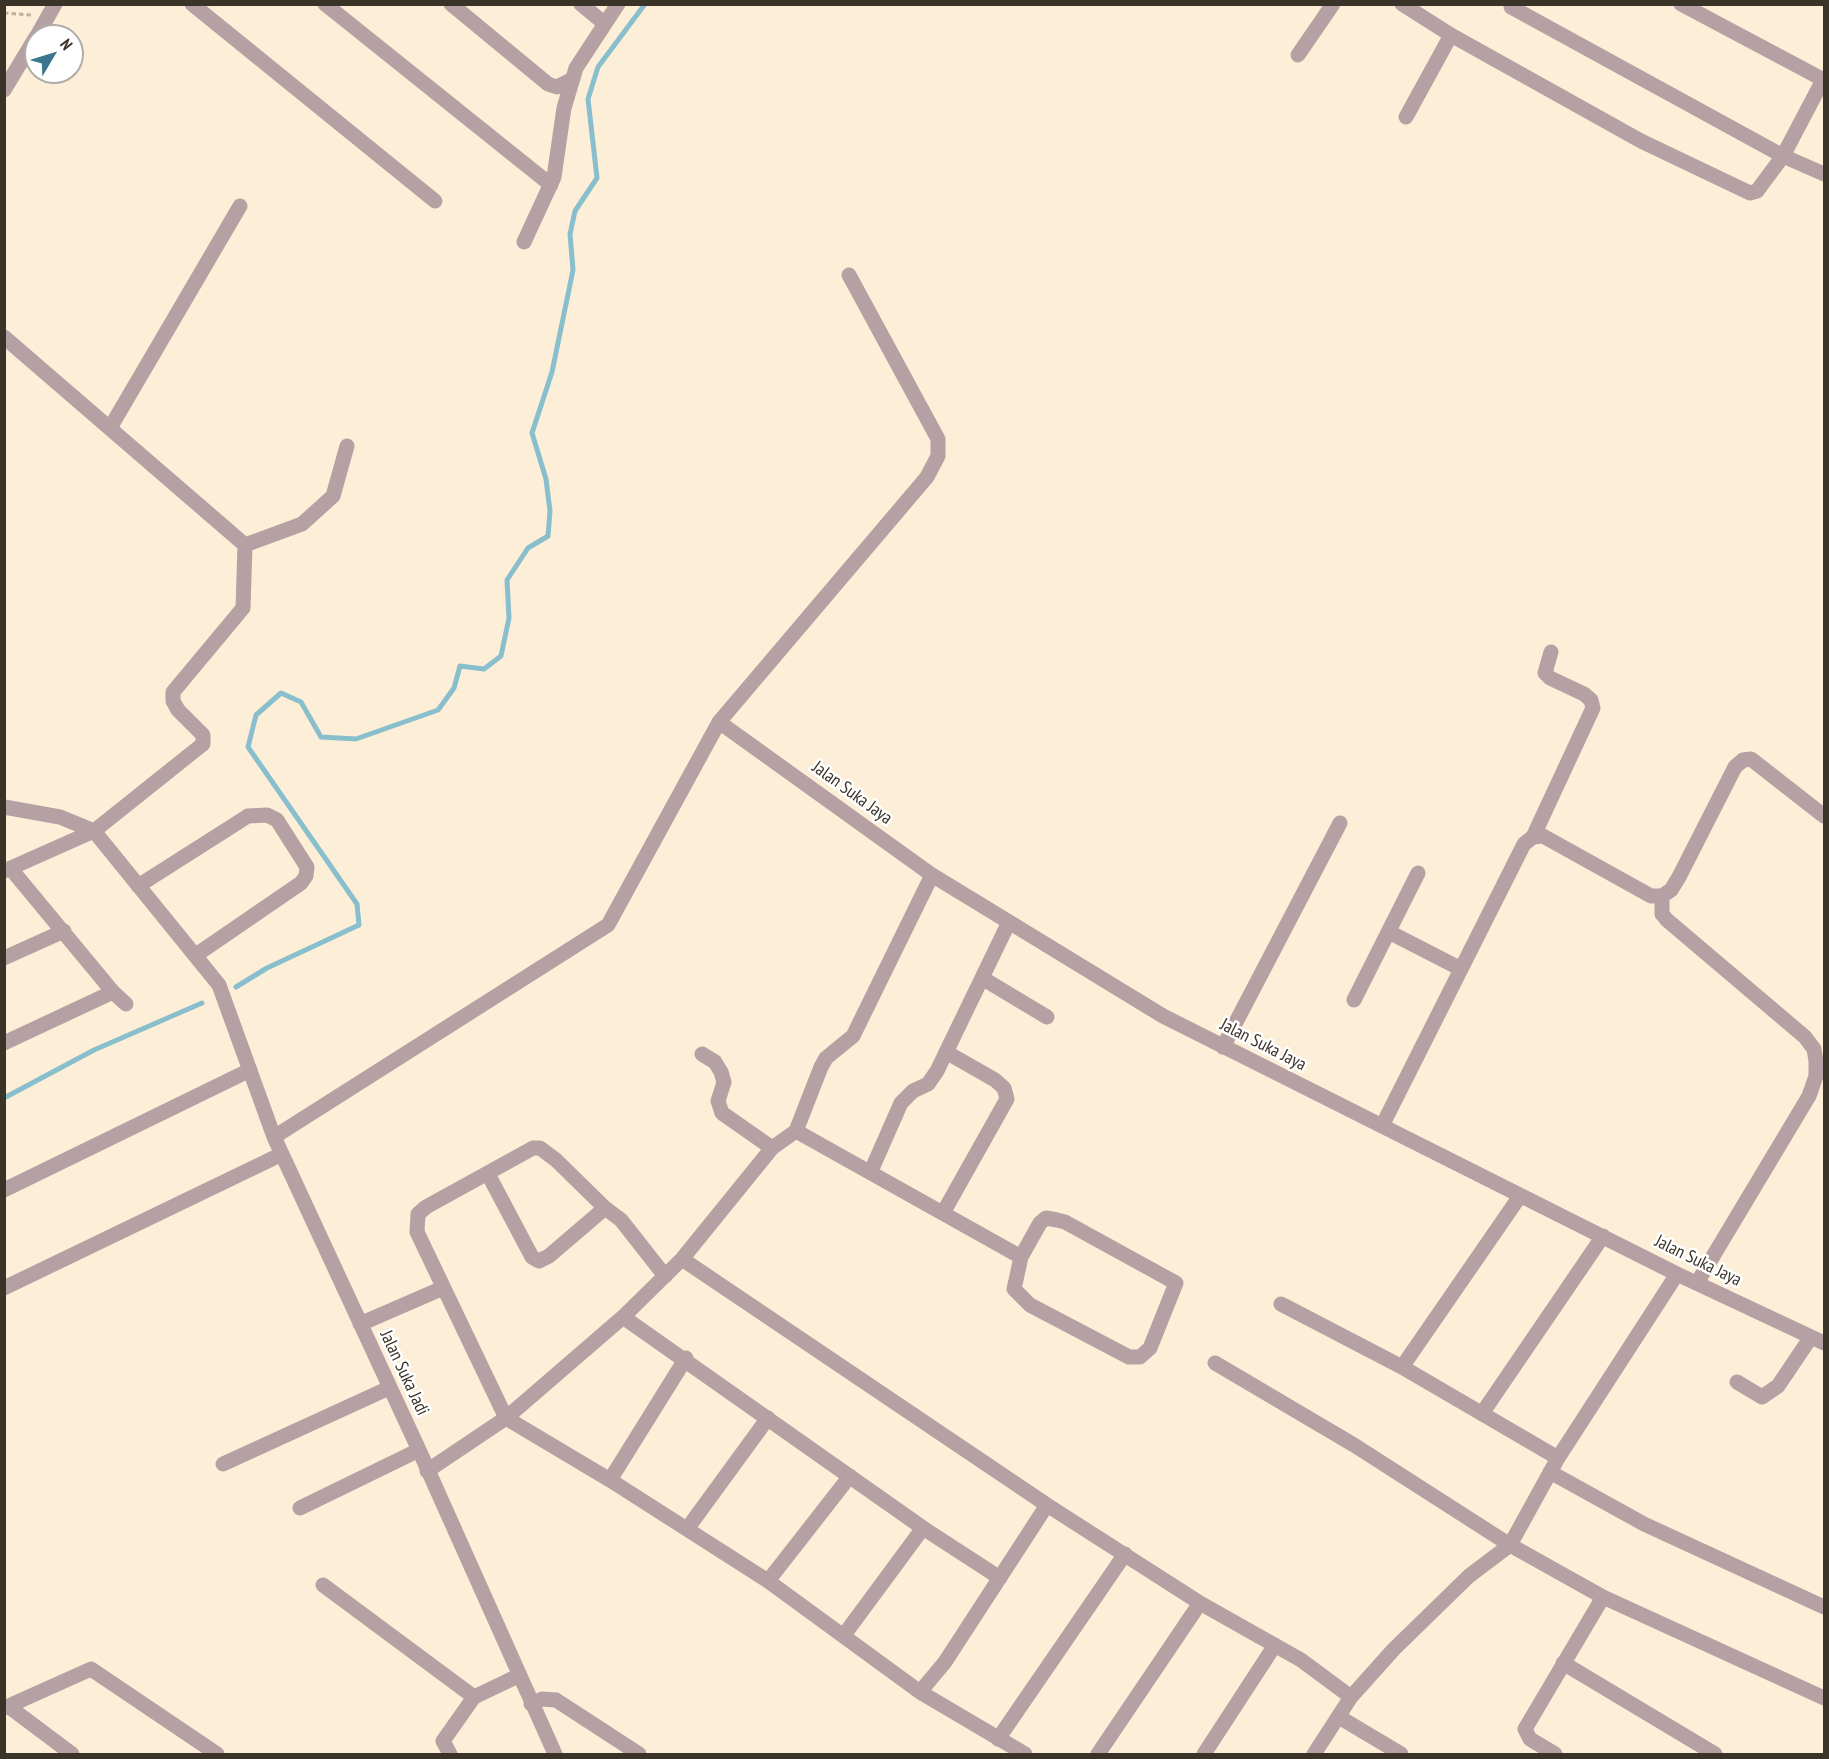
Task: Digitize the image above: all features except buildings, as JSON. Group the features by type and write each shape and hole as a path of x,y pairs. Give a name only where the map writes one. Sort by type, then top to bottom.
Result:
{"street":[{"path":"192,4 435,201"},
{"path":"325,4 551,185"},
{"path":"451,4 548,84 557,87 573,80"},
{"path":"581,4 605,24"},
{"path":"524,242 551,185 564,108 576,68 618,4"},
{"path":"1298,55 1333,4"},
{"path":"1402,4 1451,35 1641,141 1750,193 1757,191 1783,156 1824,79 1681,4"},
{"path":"1510,7 1783,156 1824,174"},
{"path":"44,24 52,11"},
{"path":"1406,117 1451,35"},
{"path":"4,90 24,57"},
{"path":"110,428 240,206"},
{"path":"274,1137 608,925 719,722 927,477 938,456 938,439 849,275"},
{"path":"4,337 245,545"},
{"path":"245,545 302,524 333,496 347,446"},
{"path":"126,1004 113,992 64,931 8,870 93,831 203,744 203,735 178,710 173,701 173,693 243,608 245,545"},
{"path":"1382,1126 1524,844 1533,837 1593,708 1591,700 1584,694 1550,678 1545,673 1551,652"},
{"name":"Jalan Suka Jaya","path":"719,722 932,875 1163,1016 1677,1274 1818,1340"},
{"path":"1533,837 1543,836 1652,896 1662,896 1671,890 1679,877 1735,766 1743,760 1751,759 1824,816"},
{"path":"4,807 60,817 93,831"},
{"path":"138,886 248,816 267,815 277,820 307,867 306,876 301,883 195,955"},
{"path":"1223,1047 1340,823"},
{"name":"Jalan Suka Jadi","path":"93,831 219,986 274,1137 419,1450 555,1755"},
{"path":"1354,1000 1418,873"},
{"path":"427,1471 506,1418 623,1317 682,1260 772,1148 796,1131 821,1067 826,1058 853,1036 932,875"},
{"path":"1662,896 1662,914 1667,920 1805,1037 1814,1049 1816,1061 1816,1076 1809,1096 1697,1283"},
{"path":"871,1171 901,1103 913,1091 928,1084 946,1052 1009,922"},
{"path":"4,958 64,931"},
{"path":"1389,932 1461,969"},
{"path":"982,978 1047,1017"},
{"path":"4,1043 113,992"},
{"path":"943,1213 1007,1099 1004,1088 995,1080 946,1052"},
{"path":"702,1054 715,1062 721,1072 723,1082 718,1101 722,1113 772,1148"},
{"path":"4,1190 250,1070"},
{"path":"796,1131 1021,1257"},
{"path":"665,1276 621,1220 540,1148 533,1148 426,1207 418,1214 417,1232 506,1418 610,1480 768,1581 920,1692 1025,1755"},
{"path":"4,1288 282,1154"},
{"path":"488,1174 528,1251 539,1261 549,1257 605,1208"},
{"path":"1402,1367 1520,1196"},
{"path":"1046,1218 1065,1222 1176,1283 1150,1348 1140,1357 1129,1357 1030,1305 1014,1289 1021,1257 1040,1223 1046,1218"},
{"path":"1483,1412 1603,1236"},
{"path":"682,1260 1047,1505 1200,1603 1301,1660 1351,1697"},
{"path":"1314,1755 1351,1697 1394,1649 1455,1589 1510,1545 1558,1458 1677,1274"},
{"path":"360,1324 443,1288"},
{"path":"1281,1304 1483,1412 1558,1458"},
{"path":"623,1317 686,1358 923,1528 999,1578"},
{"path":"1737,1382 1762,1397 1778,1386 1818,1340"},
{"path":"610,1480 686,1358"},
{"path":"1215,1363 1364,1451 1510,1545 1603,1597 1824,1698"},
{"path":"223,1464 389,1388"},
{"path":"687,1529 768,1418"},
{"path":"300,1508 419,1450"},
{"path":"1550,1472 1644,1524 1824,1606"},
{"path":"768,1581 850,1476"},
{"path":"920,1692 945,1662 1047,1505"},
{"path":"844,1635 923,1528"},
{"path":"999,1739 1125,1554"},
{"path":"323,1585 474,1697"},
{"path":"1555,1755 1530,1739 1525,1729 1603,1597"},
{"path":"1098,1755 1200,1603"},
{"path":"1204,1755 1275,1645"},
{"path":"1563,1663 1715,1755"},
{"path":"72,1755 6,1707 91,1669 217,1755"},
{"path":"450,1755 443,1742 474,1697 518,1676"},
{"path":"531,1704 542,1699 556,1701 639,1755"},
{"path":"1339,1717 1401,1755"}],"path":[{"path":"4,13 52,11"}],"waterway":[{"path":"236,987 267,968 359,925 357,904 248,747 256,715 281,693 301,702 321,737 356,739 438,710 454,688 460,666 484,669 501,656 509,618 507,580 528,548 548,536 550,511 546,479 532,433 552,372 573,270 570,234 575,211 597,178 588,99 598,67 645,4"},
{"path":"4,1098 94,1050 202,1003"}]}
